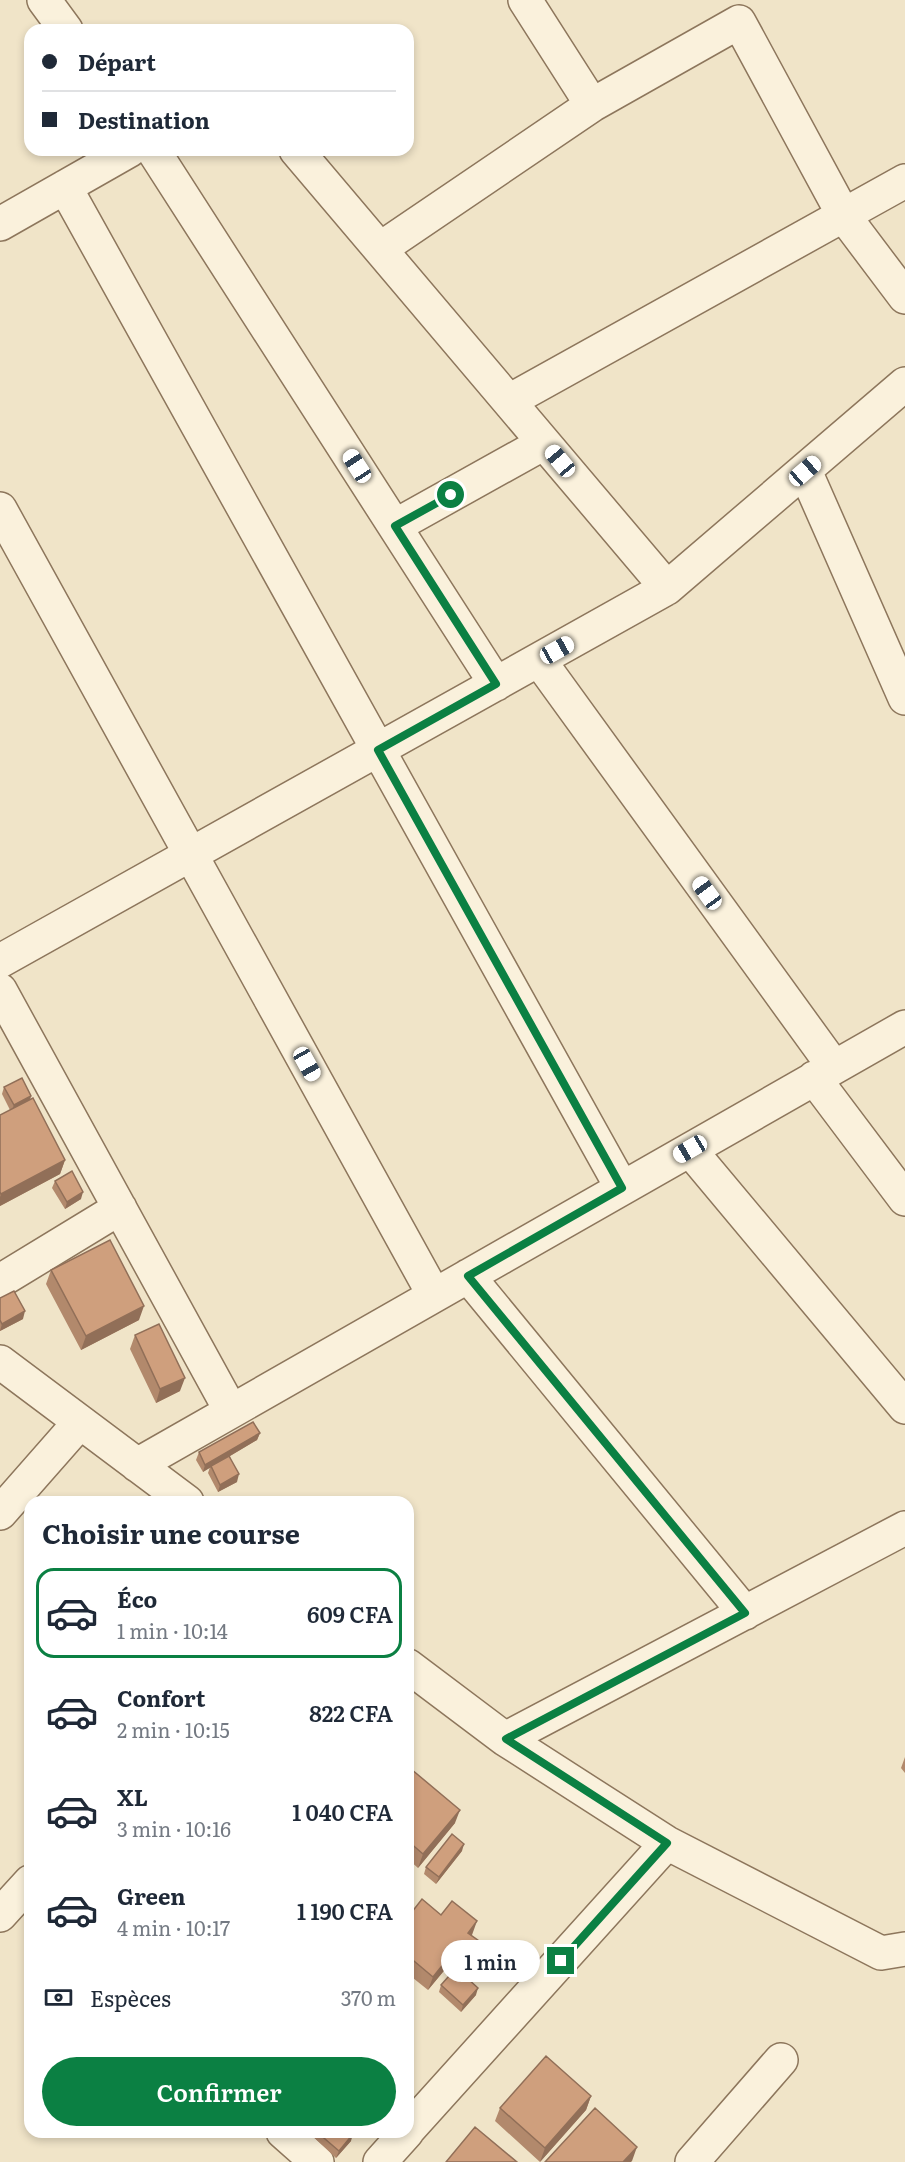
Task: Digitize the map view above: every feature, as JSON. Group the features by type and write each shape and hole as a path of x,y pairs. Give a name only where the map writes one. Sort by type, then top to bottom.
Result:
{"street":[{"path":"39,0 61,24"},
{"path":"525,0 592,105"},
{"path":"380,249 592,105 739,22 843,216 905,297"},
{"path":"0,224 119,156"},
{"path":"157,156 496,684"},
{"path":"301,156 667,588"},
{"path":"509,401 905,181"},
{"path":"65,187 622,1188"},
{"path":"0,961 667,588 905,384"},
{"path":"395,526 544,443"},
{"path":"805,471 903,687"},
{"path":"0,509 434,1295"},
{"path":"539,660 824,1073 905,1199"},
{"path":"0,990 231,1411"},
{"path":"137,1465 905,1026"},
{"path":"690,1149 905,1407"},
{"path":"0,1281 120,1209"},
{"path":"468,1276 745,1613"},
{"path":"0,1362 179,1496"},
{"path":"0,1513 80,1422"},
{"path":"506,1739 905,1528"},
{"path":"414,1670 506,1739 667,1843 881,1953 905,1949"},
{"path":"414,2124 667,1843"},
{"path":"692,2162 782,2060"},
{"path":"290,2138 317,2162"},
{"path":"380,2162 402,2138"}],"building":[{"path":"22,1078 31,1096 14,1105 4,1087"},
{"path":"33,1098 65,1160 1,1194 0,1115"},
{"path":"72,1171 83,1192 67,1202 55,1181"},
{"path":"110,1240 144,1306 86,1336 51,1270"},
{"path":"14,1291 25,1311 2,1324 0,1298"},
{"path":"159,1324 185,1378 160,1389 135,1335"},
{"path":"253,1422 260,1433 205,1465 199,1452"},
{"path":"229,1456 239,1474 220,1485 211,1466"},
{"path":"414,1772 460,1810 423,1854 414,1846"},
{"path":"452,1834 464,1844 439,1877 426,1867"},
{"path":"422,1899 441,1915 452,1901 477,1921 468,1933 479,1941 468,1956 457,1947 433,1977 414,1961 414,1909"},
{"path":"456,1968 478,1988 463,2005 441,1985"},
{"path":"546,2056 591,2096 545,2148 500,2108"},
{"path":"595,2108 637,2147 623,2162 545,2162"},
{"path":"475,2127 517,2162 446,2162"},
{"path":"324,2138 350,2138 339,2151"}],"route":[{"path":"451,495 395,526 496,684 378,750 622,1188 468,1276 745,1613 506,1739 667,1843 561,1961"}]}
